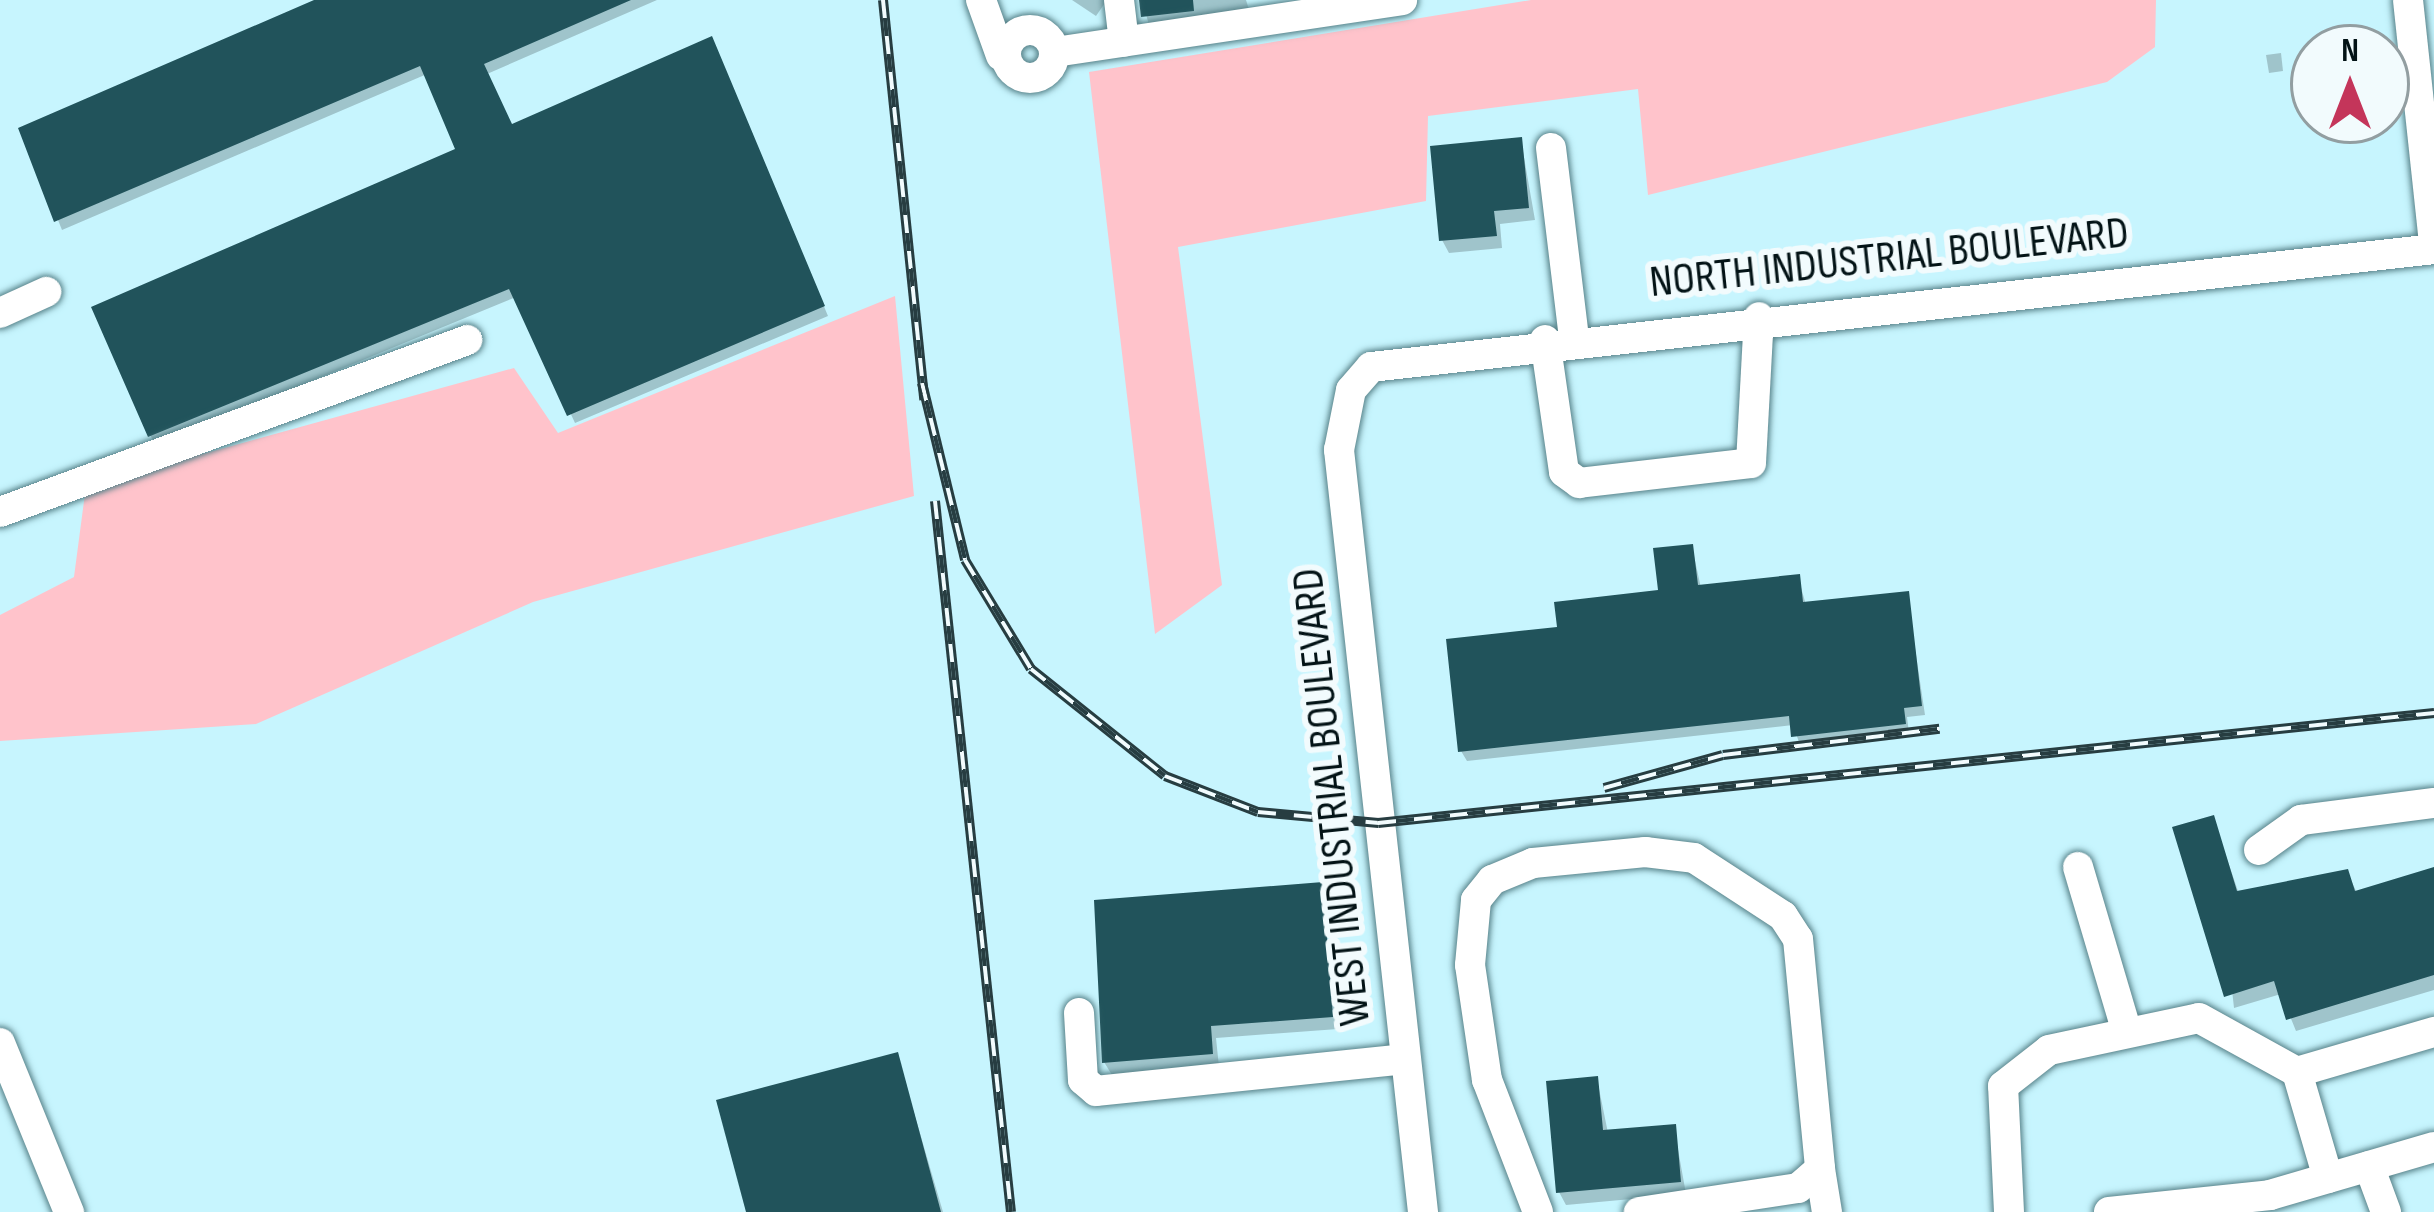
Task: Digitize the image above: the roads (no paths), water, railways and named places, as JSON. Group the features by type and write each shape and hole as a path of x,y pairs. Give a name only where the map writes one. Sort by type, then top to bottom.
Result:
{"street":[{"path":"981,0 1001,56 1027,30 1055,52 1122,24 1402,0"},
{"path":"2408,0 2434,247"},
{"path":"1550,148 1564,472 1579,483 1750,464 1759,317"},
{"name":"NORTH INDUSTRIAL BOULEVARD","path":"1361,378 1400,356 2434,247"},
{"path":"0,313 46,292"},
{"path":"0,512 466,340"},
{"name":"WEST INDUSTRIAL BOULEVARD","path":"1361,378 1340,450 1423,1212"},
{"path":"2259,850 2301,820 2434,803"},
{"path":"1535,1202 1487,1080 1470,965 1476,900 1533,863 1645,852 1694,858 1783,916 1798,939 1827,1212"},
{"path":"2078,867 2127,1032"},
{"path":"1079,1013 1083,1080 1096,1091 1405,1059"},
{"path":"2009,1212 2003,1086 2049,1050 2199,1018 2297,1072 2434,1032"},
{"path":"0,1043 8,1084 69,1212"},
{"path":"2297,1072 2327,1178"},
{"path":"2109,1212 2327,1178 2434,1147"},
{"path":"2369,1166 2386,1212"},
{"path":"1639,1212 1740,1201 1798,1188 1820,1169"}],"railway":[{"path":"883,0 924,400"},
{"path":"922,383 965,560 1031,669 1165,776 1258,812 1378,823 2434,713"},
{"path":"935,501 1011,1212"},
{"path":"1604,788 1723,755 1939,729"}]}
